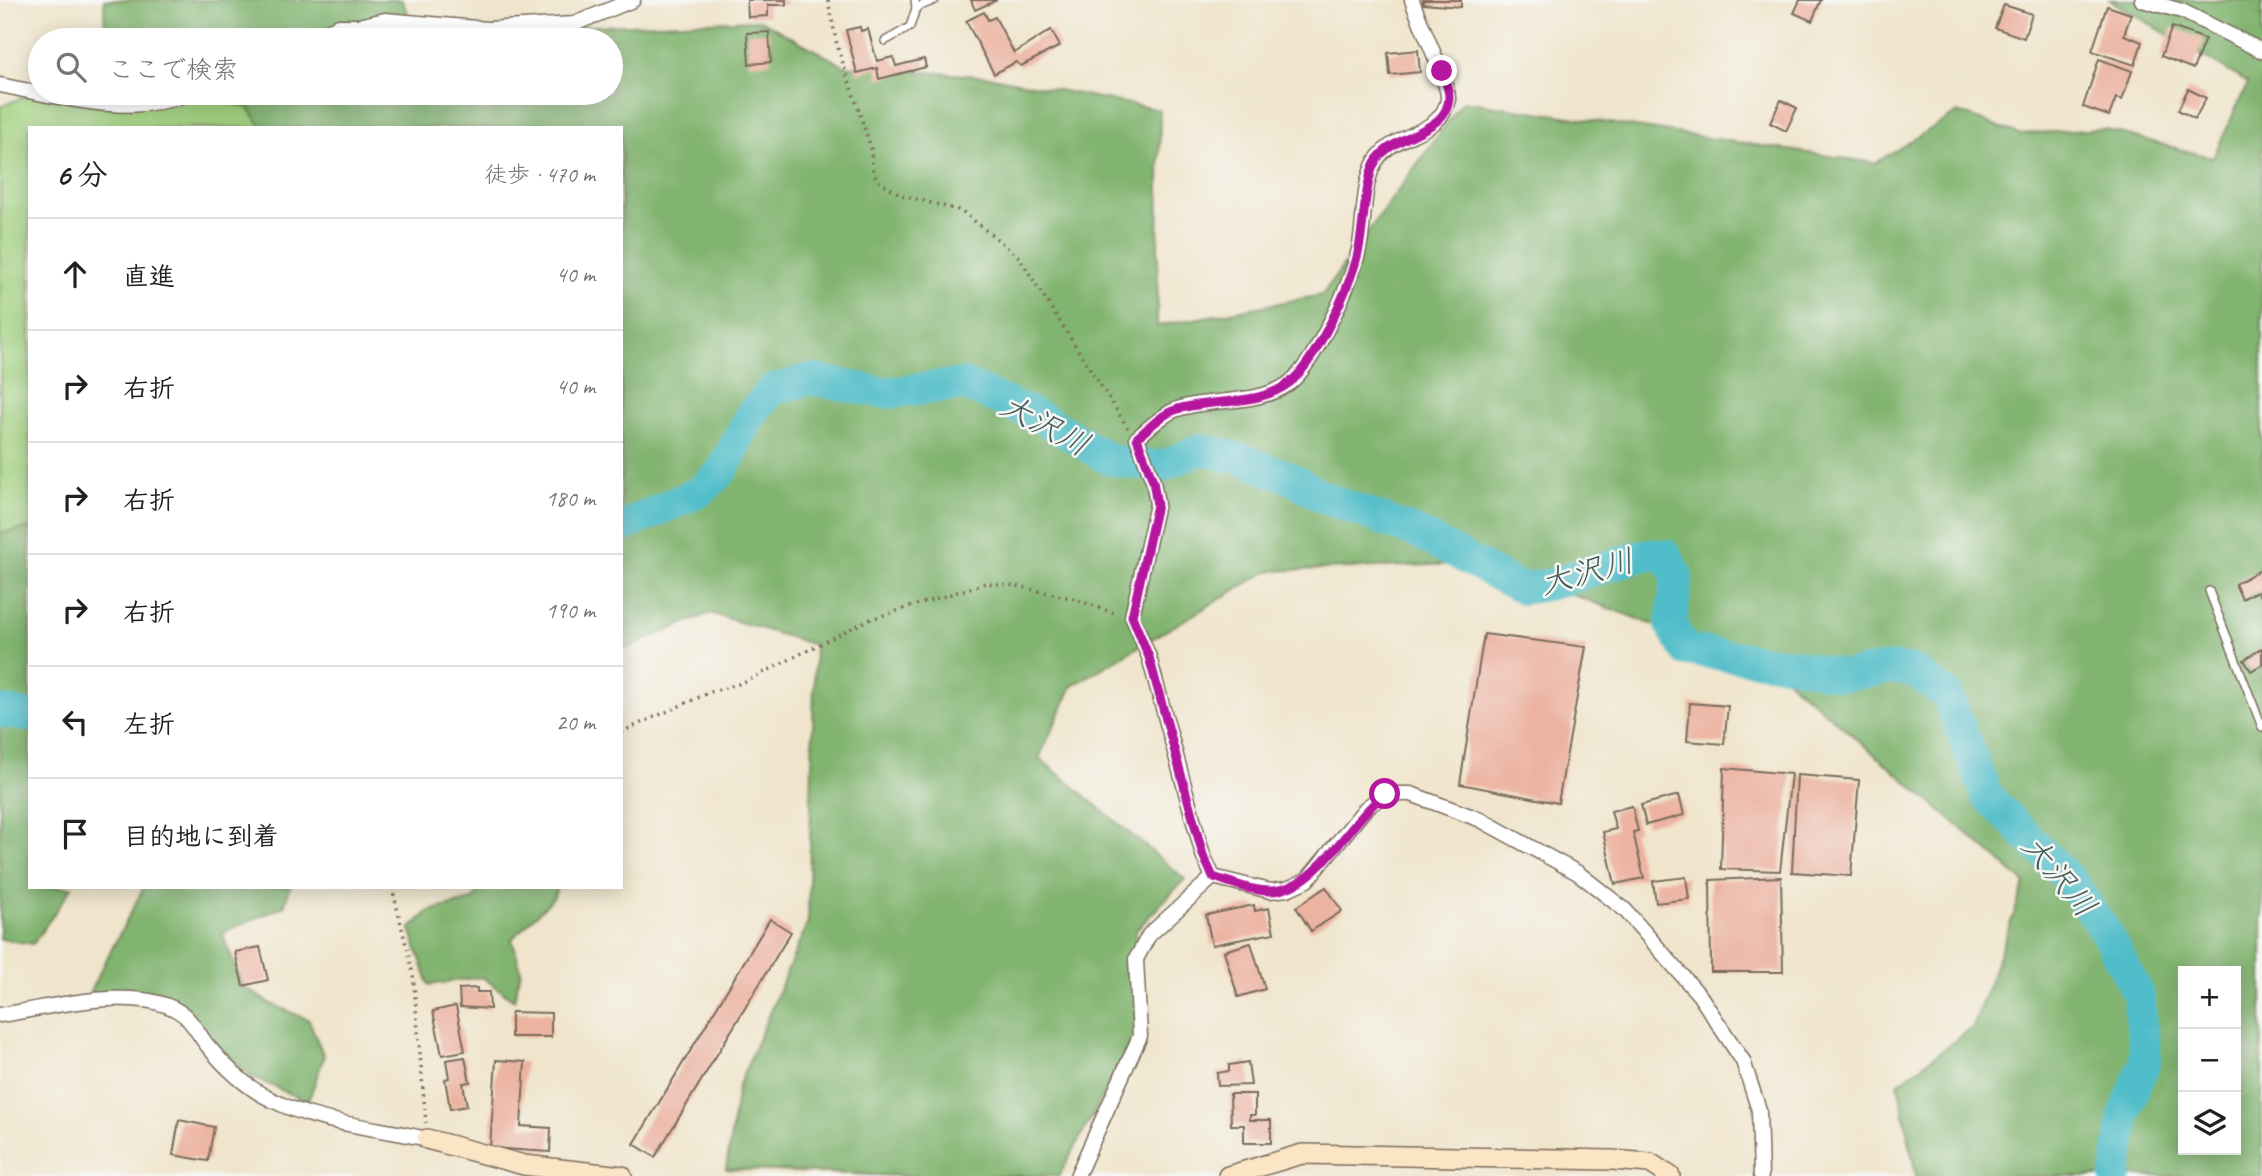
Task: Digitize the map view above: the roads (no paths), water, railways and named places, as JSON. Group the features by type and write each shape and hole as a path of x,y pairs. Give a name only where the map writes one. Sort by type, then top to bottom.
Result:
{"street":[{"path":"505,28 574,24 633,0"},
{"path":"1213,877 1203,855 1149,657 1132,616 1157,505 1153,481 1137,438 1174,410 1259,395 1288,384 1307,364 1349,282 1359,249 1373,165 1381,152 1399,139 1429,127 1444,115 1449,96 1412,0"},
{"path":"2142,0 2182,11 2261,50"},
{"path":"334,28 385,20 477,28"},
{"path":"0,85 28,90"},
{"path":"1213,877 1270,891 1287,889 1307,880 1366,808 1385,794 1410,794 1481,820 1566,866 1625,910 1700,996 1743,1061 1759,1110 1761,1176"},
{"path":"1077,1176 1140,1036 1136,958 1149,935 1213,877"},
{"path":"0,1015 104,1000 135,999 160,1004 184,1015 226,1068 272,1100 311,1116 427,1139 524,1165 622,1176"},
{"path":"1228,1176 1302,1154 1612,1160 1650,1163 1670,1176"}],"lane":[{"path":"885,41 910,27 915,4 935,0"},
{"path":"2209,592 2262,727"}],"waterway":[{"name":"大沢川","path":"623,526 701,491 722,471 751,414 772,390 810,379 885,393 964,384 1046,420 1110,460 1161,467 1201,449 1241,459 1291,478 1323,497 1418,533 1523,589 1551,584 1644,555 1666,555 1677,576 1671,626 1686,650 1791,664 1843,676 1893,668 1914,671 1947,695 1987,796 2070,880 2107,934 2138,993 2146,1059 2124,1115 2116,1176"},
{"name":"大沢川","path":"0,711 28,716"}]}
